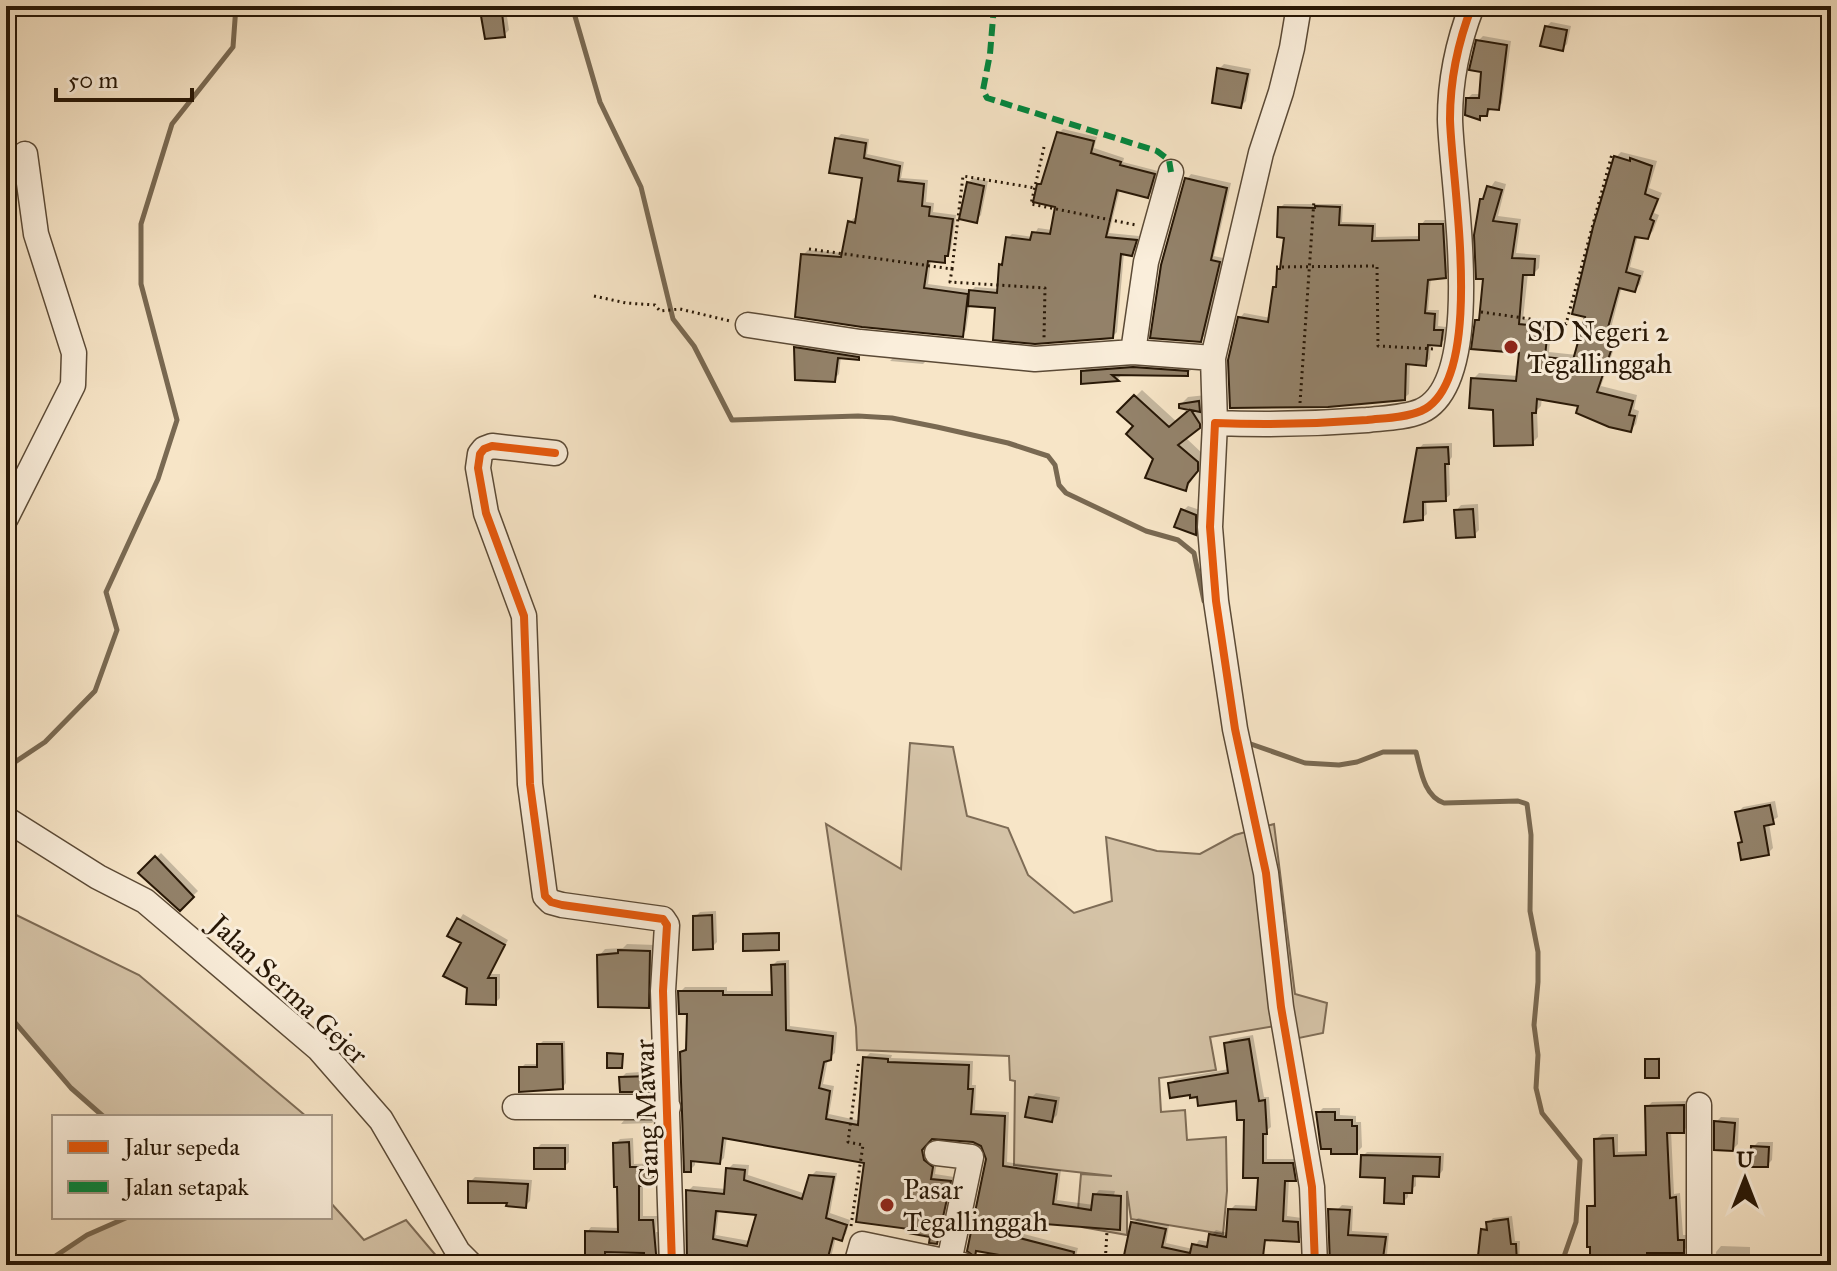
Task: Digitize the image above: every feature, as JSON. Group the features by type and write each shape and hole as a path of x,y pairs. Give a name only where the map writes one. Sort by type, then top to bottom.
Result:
{"street":[{"path":"1299,6 1292,48 1261,153 1213,358 1215,423 1210,527 1223,656 1266,873 1281,1007 1312,1187 1315,1265"},
{"path":"1215,423 1299,424 1402,417 1424,410 1438,396 1450,373 1461,310 1462,255 1450,116 1459,39 1472,6"},
{"path":"6,518 73,385 74,353 36,234 25,154"},
{"path":"1133,352 1146,262 1171,172"},
{"path":"748,325 860,342 1043,358 1133,352 1213,358"},
{"name":"Gang Mawar","path":"555,453 492,446 484,449 478,458 486,513 524,616 530,784 545,896 551,902 562,905 663,919 667,925 663,960 672,1265"},
{"name":"Jalan Serma Gejer","path":"6,819 98,877 145,901 319,1049 381,1120 458,1252 471,1265"},
{"path":"1699,1105 1699,1265"},
{"path":"515,1107 668,1107"},
{"path":"859,1255 956,1264 971,1157 937,1153"}],"path":[{"path":"1044,147 1031,204 1155,229"},
{"path":"1461,310 1566,324 1612,154"},
{"path":"1035,188 963,176 950,282 1045,288 1043,358"},
{"path":"1299,424 1314,200"},
{"path":"809,249 952,269"},
{"path":"1276,267 1377,266 1378,346 1455,350"},
{"path":"594,296 655,305 660,311 680,309 748,325"},
{"path":"859,1060 848,1142 863,1145 850,1232 858,1237 859,1255"},
{"path":"1105,1265 1107,1231"}],"shaded area":[{"path":"910,743 953,747 967,816 1008,828 1028,875 1074,913 1112,901 1106,837 1157,851 1200,854 1235,835 1274,824 1295,994 1327,1003 1323,1033 1299,1038 1287,1024 1210,1037 1216,1070 1159,1078 1161,1112 1185,1110 1187,1140 1226,1137 1227,1191 1223,1234 1131,1219 1127,1191 1127,1235 1082,1227 1077,1222 1081,1174 1112,1176 1014,1165 1015,1081 1010,1080 1009,1056 857,1050 826,824 901,869"},
{"path":"6,910 139,975 305,1115 102,1115 71,1088 6,1012"},
{"path":"332,1204 364,1240 406,1220 444,1265 42,1265 87,1235 123,1219 332,1219"}],"building":[{"path":"502,13 505,37 485,39 481,16"},
{"path":"1545,26 1567,30 1563,51 1540,46"},
{"path":"1476,40 1507,45 1499,110 1488,109 1487,116 1480,116 1480,120 1465,115 1466,98 1479,98 1481,72 1469,70"},
{"path":"1217,68 1248,74 1241,108 1212,103"},
{"path":"1057,132 1094,141 1091,153 1155,174 1148,198 1117,190 1106,237 1137,240 1132,256 1121,254 1113,338 1035,344 993,340 995,308 968,306 969,290 997,293 999,264 1002,265 1006,237 1030,240 1032,232 1050,234 1055,207 1033,202"},
{"path":"835,138 866,143 864,158 900,166 898,181 924,184 922,206 930,207 929,216 953,219 948,256 945,256 945,263 928,261 924,288 968,294 963,337 795,317 801,254 841,257 848,221 855,223 862,178 829,173"},
{"path":"1614,156 1652,166 1645,194 1658,199 1650,219 1654,221 1648,239 1635,237 1626,272 1640,276 1635,292 1619,288 1607,331 1608,337 1615,339 1597,392 1633,401 1629,415 1635,416 1631,432 1609,427 1576,413 1578,406 1537,399 1536,413 1532,413 1533,445 1494,446 1493,410 1469,408 1471,378 1516,381 1519,353 1471,349 1475,320 1479,320 1483,279 1476,279 1474,235 1480,199 1483,199 1487,186 1502,190 1493,221 1517,224 1512,258 1535,259 1534,275 1523,275 1519,324 1548,327 1545,357 1573,360 1585,317 1572,314"},
{"path":"1185,178 1227,188 1211,260 1220,262 1201,342 1150,338 1161,265"},
{"path":"967,182 984,186 977,223 959,219"},
{"path":"1278,207 1340,207 1339,225 1373,226 1372,241 1419,240 1419,224 1443,224 1446,278 1428,280 1425,313 1435,314 1434,330 1443,330 1441,346 1428,345 1426,366 1406,364 1405,400 1328,407 1230,408 1228,360 1238,317 1268,322 1284,238 1277,237"},
{"path":"794,347 859,357 859,360 838,358 835,382 795,380"},
{"path":"1133,367 1188,371 1188,376 1112,375 1119,381 1081,384 1081,371"},
{"path":"1134,395 1169,427 1189,410 1179,408 1179,404 1199,401 1200,412 1191,410 1200,428 1178,445 1198,462 1198,471 1188,483 1186,491 1145,478 1153,459 1126,434 1133,426 1117,412"},
{"path":"1448,447 1446,501 1423,502 1423,520 1404,522 1417,448"},
{"path":"1181,509 1196,515 1196,535 1174,527"},
{"path":"1473,509 1475,537 1456,538 1454,510"},
{"path":"1770,805 1774,824 1764,826 1769,855 1741,860 1738,843 1742,842 1735,812"},
{"path":"155,856 194,897 180,911 138,873"},
{"path":"712,915 713,949 693,950 693,916"},
{"path":"457,918 505,945 488,978 496,978 496,1005 466,1004 467,988 443,976 461,943 447,936"},
{"path":"779,933 779,950 743,951 743,934"},
{"path":"618,950 650,951 649,1008 598,1007 597,955 618,953"},
{"path":"785,964 786,1030 833,1036 831,1060 824,1062 819,1088 830,1091 826,1119 858,1125 863,1057 888,1059 888,1062 969,1065 968,1089 973,1089 971,1114 1005,1116 1003,1166 1057,1174 1053,1204 1091,1210 1093,1194 1121,1196 1120,1230 994,1220 992,1231 1074,1252 1072,1265 976,1251 975,1257 967,1251 986,1159 981,1146 973,1142 932,1139 922,1150 924,1160 933,1167 931,1179 951,1181 937,1244 929,1243 930,1237 908,1233 909,1229 856,1222 864,1163 723,1138 720,1164 691,1161 691,1172 684,1172 680,1052 686,1050 687,1014 679,1014 678,991 772,995 771,965"},
{"path":"1249,1039 1259,1101 1265,1100 1267,1134 1263,1134 1263,1163 1293,1163 1296,1181 1285,1181 1283,1221 1298,1222 1299,1242 1265,1240 1262,1265 1214,1260 1213,1265 1122,1265 1131,1222 1166,1229 1162,1247 1190,1253 1192,1244 1207,1247 1209,1234 1226,1237 1228,1209 1256,1210 1258,1178 1243,1178 1244,1120 1237,1120 1236,1101 1198,1106 1197,1097 1190,1098 1190,1095 1170,1098 1168,1083 1228,1073 1224,1043"},
{"path":"537,1044 562,1044 563,1089 519,1092 519,1067 537,1067"},
{"path":"607,1053 623,1054 622,1068 607,1068"},
{"path":"1645,1059 1659,1059 1659,1078 1645,1078"},
{"path":"651,1076 651,1092 620,1092 619,1077"},
{"path":"1029,1097 1056,1101 1052,1122 1025,1117"},
{"path":"1684,1105 1684,1133 1667,1133 1670,1198 1676,1197 1678,1240 1684,1240 1684,1253 1647,1253 1647,1265 1590,1265 1587,1206 1595,1206 1594,1139 1613,1138 1614,1156 1646,1155 1645,1106"},
{"path":"1316,1112 1335,1112 1335,1120 1352,1120 1352,1126 1357,1126 1357,1154 1331,1154 1331,1149 1321,1149"},
{"path":"1714,1121 1735,1123 1733,1151 1714,1150"},
{"path":"629,1142 630,1167 654,1167 654,1185 639,1186 639,1220 653,1220 657,1265 644,1265 644,1253 605,1252 605,1265 585,1265 585,1231 618,1232 613,1143"},
{"path":"1751,1146 1769,1147 1768,1167 1750,1167"},
{"path":"534,1148 565,1148 565,1169 534,1169"},
{"path":"1361,1155 1440,1157 1439,1177 1413,1176 1412,1193 1404,1193 1404,1204 1384,1203 1385,1178 1360,1177"},
{"path":"726,1168 745,1170 744,1180 802,1199 809,1175 834,1177 826,1218 847,1225 842,1241 833,1238 826,1265 737,1265 710,1260 710,1265 687,1264 686,1190 724,1194","holes":["716,1211 756,1215 747,1246 713,1239"]},
{"path":"468,1181 528,1184 526,1208 506,1206 507,1203 468,1203"},
{"path":"1328,1209 1350,1210 1348,1235 1386,1237 1382,1265 1330,1265"},
{"path":"1508,1219 1511,1244 1516,1244 1517,1263 1477,1265 1481,1229 1487,1230 1486,1222"}],"waterway":[{"path":"6,768 45,742 95,691 117,630 106,592 158,479 177,420 141,284 141,224 172,124 233,47 236,6"},
{"path":"572,6 600,102 641,187 673,319 694,346 732,420 858,416 892,418 1008,443 1048,456 1055,465 1059,485 1066,493 1146,531 1178,540 1194,553 1204,601"},
{"path":"1245,742 1305,763 1339,765 1383,752 1416,752 1428,789 1437,800 1444,803 1518,801 1527,804 1531,835 1530,911 1538,952 1534,1025 1538,1055 1536,1088 1542,1113 1580,1160 1576,1222 1561,1265"},
{"path":"6,1012 71,1088 102,1115"},
{"path":"42,1265 87,1235 123,1219"}],"marked path":[{"path":"994,6 983,90 987,98 1157,151 1169,160 1171,172"}],"cycle path":[{"path":"1315,1265 1312,1187 1281,1007 1266,873 1235,729 1216,601 1210,527 1215,423 1310,423 1394,417 1421,411 1442,392 1454,361 1460,321 1461,276 1450,119 1451,90 1459,47 1472,6"},
{"path":"555,453 492,446 480,454 478,468 486,513 524,616 530,784 545,896 551,902 562,905 663,919 667,925 663,991 672,1265"}],"place":[{"name":"SD Negeri 2 Tegallinggah","path":"1511,347"},
{"name":"Pasar Tegallinggah","path":"887,1205"}]}
